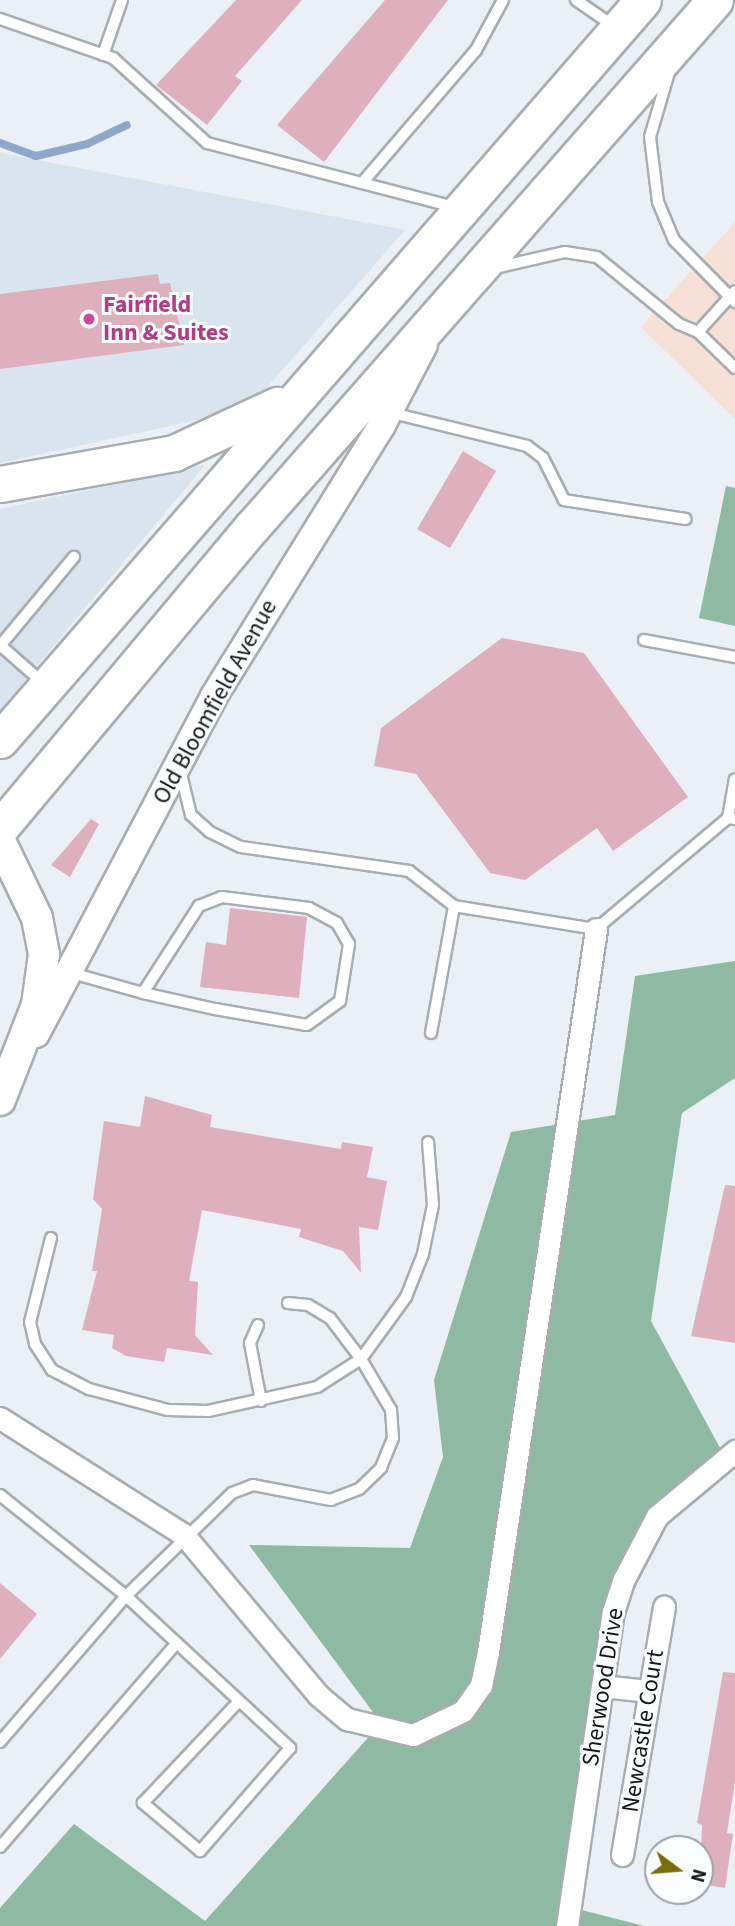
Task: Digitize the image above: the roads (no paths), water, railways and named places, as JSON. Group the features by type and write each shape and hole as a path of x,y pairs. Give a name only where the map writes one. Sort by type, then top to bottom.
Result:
{"highway":[{"path":"0,740 460,209 619,15 643,0"},
{"path":"0,828 441,311 715,0"},
{"path":"0,484 174,453 230,431 301,391"}],"main road":[{"path":"0,841 37,918 44,954 37,1005 1,1099"}],"street":[{"name":"Old Bloomfield Avenue","path":"1,1099 179,763 388,412 441,311"},
{"path":"0,1418 183,1534 318,1695 347,1719 413,1735 446,1724 472,1700 488,1651 596,929"},
{"name":"Sherwood Drive","path":"567,1926 613,1612 639,1546 657,1516 735,1451"},
{"name":"Newcastle Court","path":"622,1855 647,1691 664,1607"},
{"path":"602,1686 647,1691"}],"lane":[{"path":"103,55 122,0"},
{"path":"362,183 476,50 503,0"},
{"path":"576,0 619,15"},
{"path":"0,19 103,55 206,143 460,209"},
{"path":"678,42 650,137 658,202 674,240 733,297 698,332"},
{"path":"477,270 565,251 597,257 679,324 698,332 735,368"},
{"path":"388,412 527,446 543,458 564,500 686,519"},
{"path":"45,685 0,646 74,557"},
{"path":"644,640 735,657"},
{"path":"179,763 191,815 210,832 242,846 409,871 454,906 596,929 731,818 735,780"},
{"path":"68,972 143,993 307,1025 340,1001 349,944 337,923 309,908 222,897 199,906 143,993"},
{"path":"431,1033 454,906"},
{"path":"51,1238 30,1322 52,1370 89,1389 168,1410 261,1401 317,1387 361,1359 406,1297 423,1254 433,1205 428,1142"},
{"path":"0,1742 183,1534 232,1493 253,1485 331,1500 359,1489 381,1468 393,1438 391,1410 361,1359 330,1318 308,1305 288,1303"},
{"path":"258,1325 250,1343 261,1401"},
{"path":"0,1495 126,1596 290,1748 200,1851 142,1803 239,1701"},
{"path":"0,1847 177,1643"}],"waterway":[{"path":"0,143 36,156 87,144 127,125"}],"place":[{"name":"Fairfield Inn & Suites","path":"89,319"}]}
